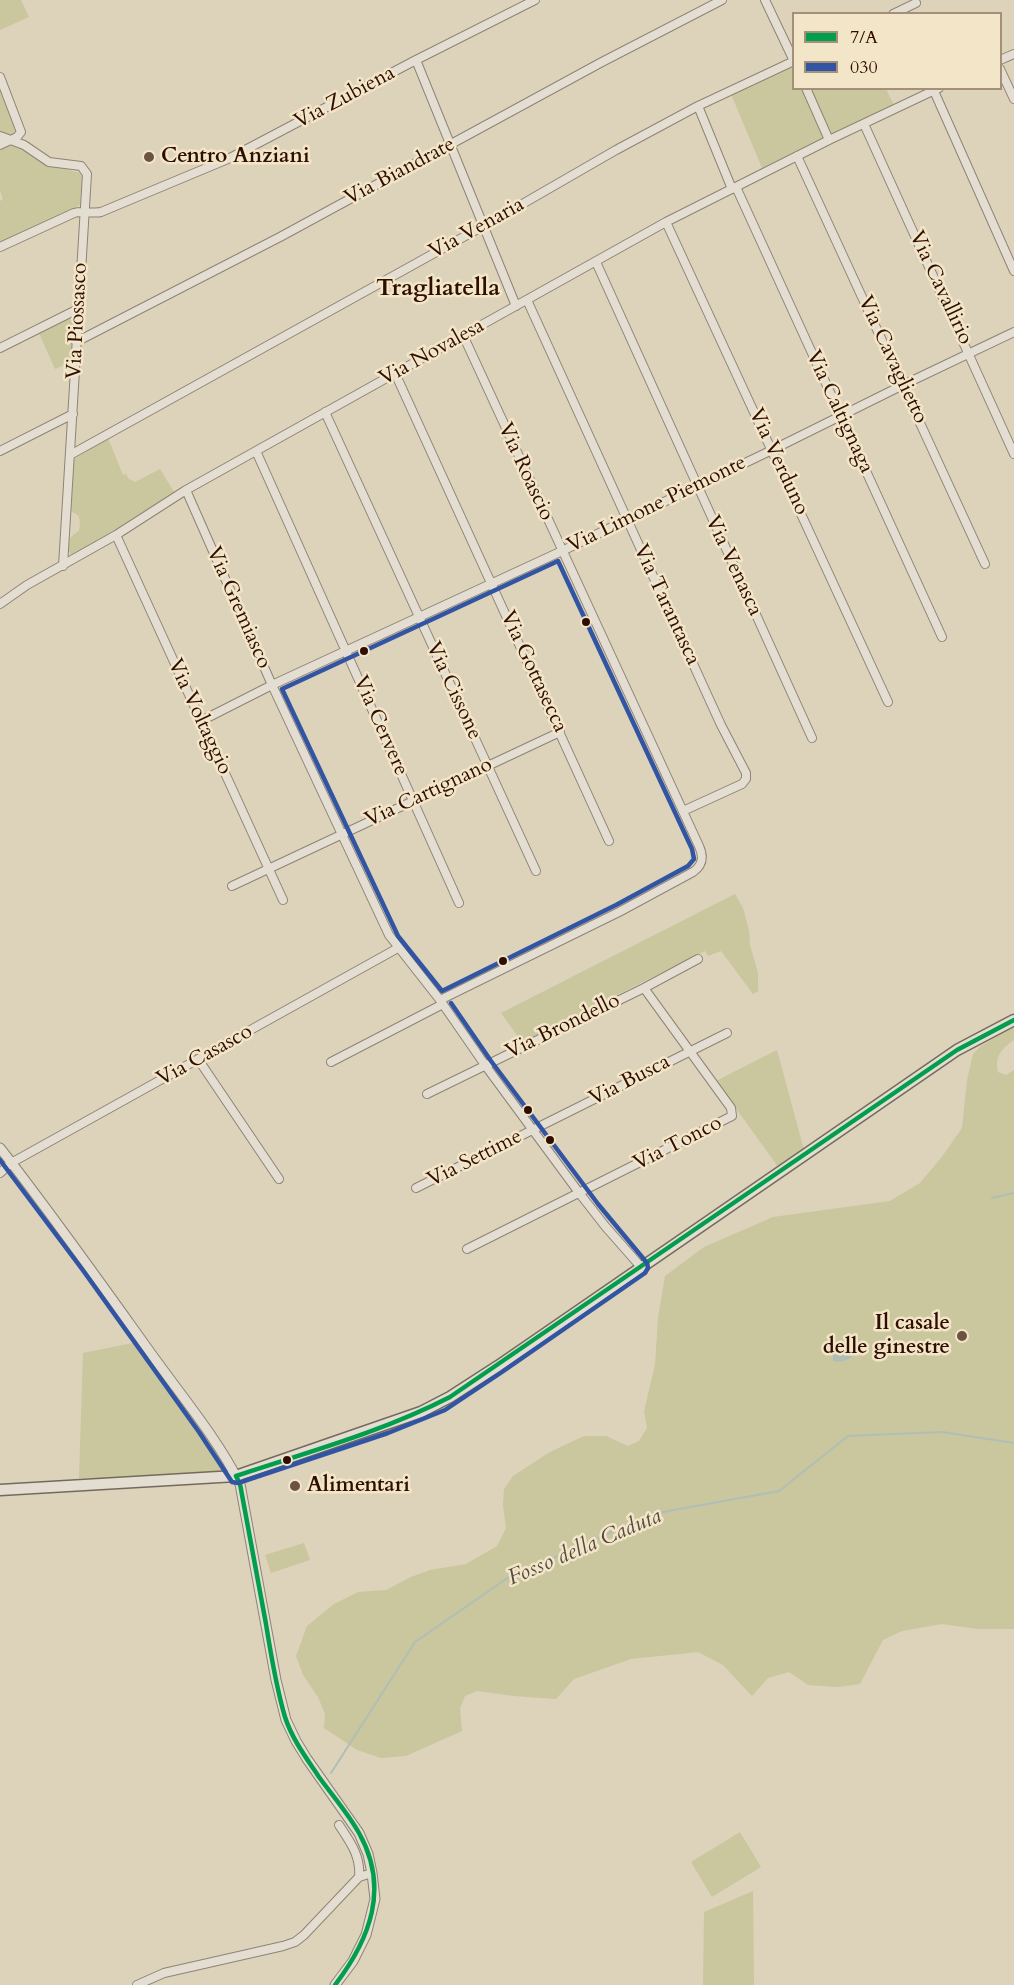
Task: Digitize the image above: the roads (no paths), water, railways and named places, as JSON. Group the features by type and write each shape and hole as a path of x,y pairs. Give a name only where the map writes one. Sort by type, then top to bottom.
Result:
{"main road":[{"path":"0,1490 236,1476 386,1426 431,1407 498,1366 957,1050 1014,1020"}],"street":[{"name":"Via Zubiena","path":"0,247 74,213 101,212 228,159 535,0"},
{"name":"Via Biandrate","path":"76,342 280,237 602,62 722,0"},
{"path":"765,0 792,59"},
{"path":"897,12 915,3"},
{"path":"416,60 516,306"},
{"name":"Via Venaria","path":"70,455 616,150 698,106 792,61"},
{"path":"1002,73 1014,99"},
{"path":"0,77 21,130 19,135 0,145"},
{"path":"807,90 830,140"},
{"path":"936,90 1014,272"},
{"name":"Via Novalesa","path":"0,604 27,585 116,535 186,490 666,222 936,90"},
{"name":"Via Caltignaga","path":"698,106 942,637"},
{"name":"Via Cavallirio","path":"864,124 1014,454"},
{"name":"Via Piossasco","path":"0,136 27,147 49,162 84,168 87,177 63,566"},
{"name":"Via Cavaglietto","path":"797,156 985,564"},
{"name":"Via Verduno","path":"666,222 888,702"},
{"name":"Via Venasca","path":"596,262 812,738"},
{"name":"Via Tarantasca","path":"527,300 721,725 747,776 742,784 683,811"},
{"path":"0,348 78,309"},
{"name":"Via Limone Piemonte","path":"201,721 418,616 562,551 1014,332"},
{"name":"Via Roascio","path":"331,1062 442,1002 619,912 695,870 701,862 702,853 463,335"},
{"name":"Via Gottasecca","path":"395,372 609,841"},
{"name":"Via Cissone","path":"325,412 536,871"},
{"path":"0,450 73,414"},
{"name":"Via Cervere","path":"256,451 459,903"},
{"name":"Via Gremiasco","path":"186,490 272,685 387,932 442,1002 485,1065 580,1194 641,1267"},
{"name":"Via Voltaggio","path":"116,535 283,900"},
{"name":"Via Cartignano","path":"232,886 560,732"},
{"name":"Via Casasco","path":"0,1173 11,1162 398,948"},
{"name":"Via Brondello","path":"427,1094 644,988 698,959"},
{"name":"Via Tonco","path":"580,1194 732,1116 731,1108 644,988"},
{"name":"Via Busca","path":"533,1130 727,1033"},
{"path":"198,1059 279,1179"},
{"name":"Via Settime","path":"416,1188 533,1130"},
{"path":"0,1148 205,1428 240,1484 280,1700 296,1741 359,1833 369,1854 375,1899 366,1935 353,1961 335,1985"},
{"path":"467,1249 580,1194"},
{"path":"339,1825 357,1856 360,1865 359,1877"},
{"path":"137,1985 160,1974 295,1942 359,1877 372,1873"}],"waterway":[{"path":"992,1198 1014,1193"},
{"name":"Fosso della Caduta","path":"331,1773 415,1642 506,1579 652,1514 779,1491 848,1436 942,1432 1014,1443"}],"place":[{"name":"Centro Anziani","path":"149,157"},
{"name":"Il casale delle ginestre","path":"962,1336"},
{"name":"Alimentari","path":"295,1486"}],"district":[{"name":"Tragliatella","path":"438,289"}]}
